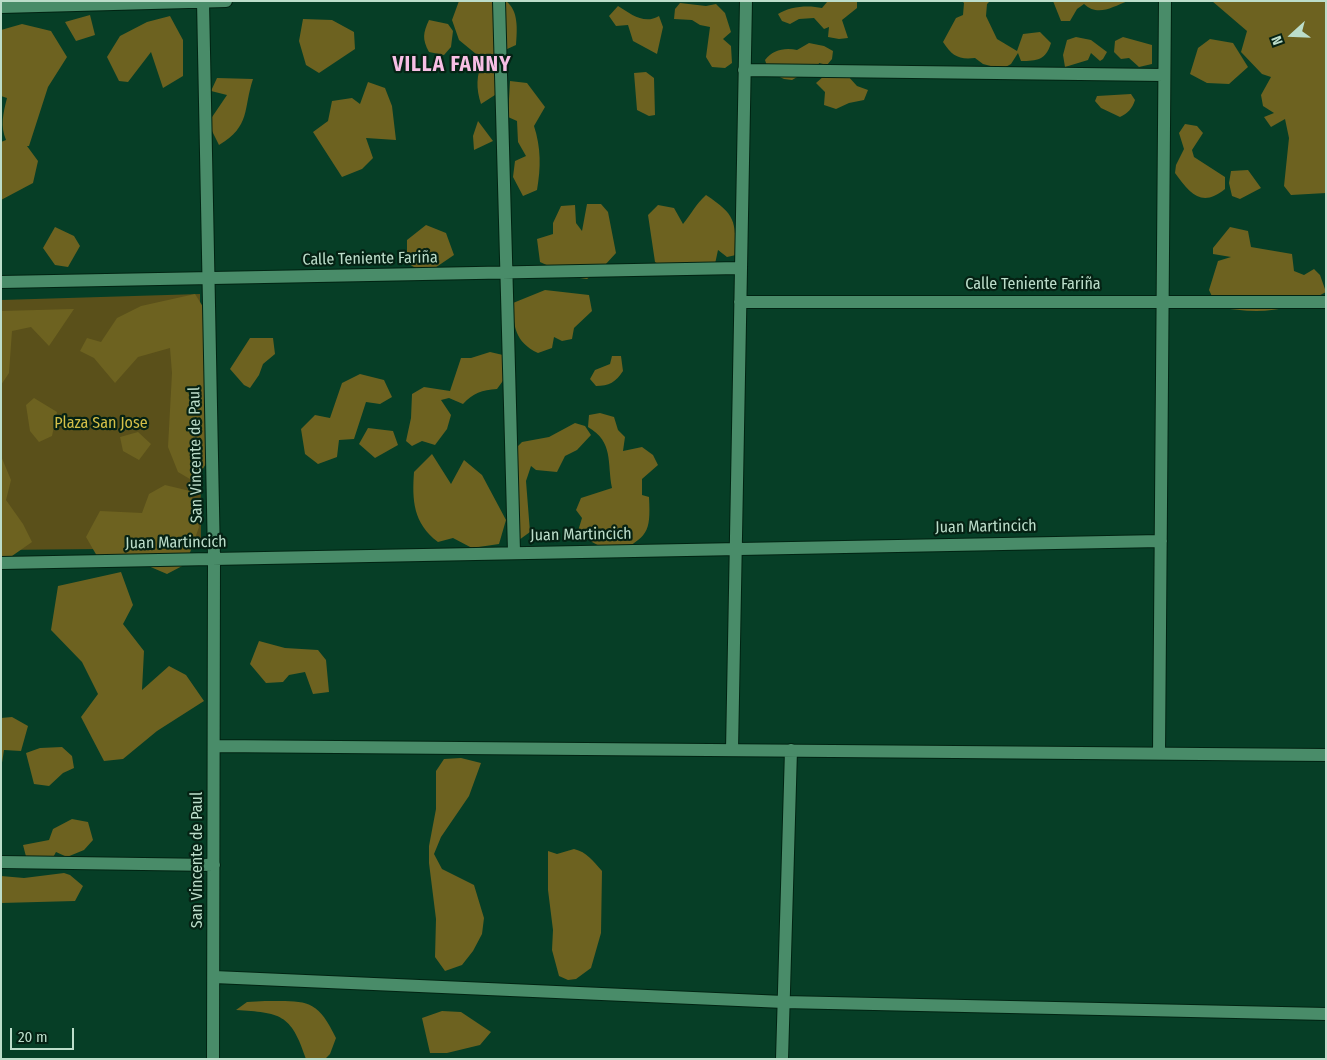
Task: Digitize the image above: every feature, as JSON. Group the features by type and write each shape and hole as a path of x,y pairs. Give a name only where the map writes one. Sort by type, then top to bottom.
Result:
{"street":[{"path":"1,7 226,1"},
{"path":"499,1 514,552"},
{"path":"732,750 739,268 746,1"},
{"path":"1159,753 1164,1"},
{"name":"San Vincente de Paul","path":"204,2 214,558 213,1059"},
{"path":"744,70 1164,75"},
{"name":"Calle Teniente Fariña","path":"1,282 739,268"},
{"name":"Calle Teniente Fariña","path":"740,302 1326,302"},
{"name":"Juan Martincich","path":"1,563 1161,540"},
{"path":"214,746 1326,754"},
{"path":"782,1059 791,750"},
{"path":"1,862 214,865"},
{"path":"214,977 784,1002 1326,1014"}],"green space":[{"name":"Plaza San Jose","path":"200,294 201,548 1,550 1,300"}],"shaded area":[{"path":"459,1 506,1 515,15 517,27 516,45 494,55 476,54 459,40 452,20"},
{"path":"857,1 857,8 842,20 848,38 828,37 829,27 824,29 814,18 799,19 790,24 782,21 778,14 788,9 800,7 822,8 827,2"},
{"path":"962,1 990,1 987,4 986,16 997,39 1017,51 1023,34 1040,32 1051,43 1049,49 1044,56 1032,61 1021,61 1018,53 1011,64 1002,69 983,64 975,58 960,58 956,56 943,42 956,18 963,15 964,3"},
{"path":"1053,1 1128,1 1105,10 1095,10 1084,4 1077,9 1070,21 1061,21"},
{"path":"1212,1 1326,1 1326,193 1291,195 1284,186 1289,138 1285,119 1271,127 1264,117 1274,113 1263,106 1261,95 1271,77 1262,74 1241,52 1247,31"},
{"path":"680,3 706,6 716,4 725,13 731,32 723,39 731,46 732,63 725,68 712,67 706,57 710,27 700,25 692,20 674,19 675,9"},
{"path":"618,6 643,19 659,16 663,27 657,54 633,41 628,25 616,26 609,16"},
{"path":"90,15 95,35 76,41 65,22"},
{"path":"170,16 183,40 183,76 163,88 151,52 128,82 119,81 107,57 120,36 147,22"},
{"path":"303,19 332,20 354,32 355,49 319,73 306,65 299,41"},
{"path":"429,20 448,24 453,31 451,47 444,55 429,52 424,36"},
{"path":"22,24 51,31 67,57 48,87 29,146 27,146 38,161 33,183 1,200 1,142 6,140 3,115 7,98 1,96 1,30"},
{"path":"1076,37 1091,40 1107,52 1103,59 1100,61 1091,53 1088,60 1065,67 1063,55 1067,40"},
{"path":"1123,37 1152,45 1152,64 1139,67 1129,58 1121,59 1114,52 1115,41"},
{"path":"1210,39 1233,43 1248,67 1229,84 1207,83 1190,74 1198,48"},
{"path":"809,43 824,46 833,51 832,59 827,65 819,63 816,74 804,73 792,80 784,79 769,72 765,60 771,54 783,49 797,50"},
{"path":"483,60 496,65 504,83 495,95 481,104 478,82"},
{"path":"646,72 654,78 655,115 649,116 637,110 634,73"},
{"path":"847,75 857,86 868,90 864,100 849,103 836,109 824,105 825,92 816,83 824,76"},
{"path":"217,78 253,79 241,124 229,138 219,145 208,123 227,95 211,91"},
{"path":"510,81 527,83 545,107 534,126 540,158 537,190 523,196 513,177 515,161 526,156 518,142 517,121 508,117"},
{"path":"368,82 385,88 392,106 396,140 366,138 373,158 362,169 342,177 313,132 328,121 332,101 352,98 360,104"},
{"path":"1131,94 1135,100 1133,106 1120,117 1101,108 1095,101 1097,96"},
{"path":"478,121 493,141 474,150 473,136"},
{"path":"1185,124 1197,126 1203,133 1192,150 1194,157 1225,177 1225,189 1217,195 1203,198 1197,196 1186,187 1175,173 1176,165 1184,149 1179,133"},
{"path":"1248,170 1261,188 1240,199 1232,196 1229,183 1231,171"},
{"path":"706,195 723,208 732,219 736,255 727,257 718,250 715,264 674,274 655,262 648,215 658,205 674,208 683,224"},
{"path":"587,204 601,204 608,212 616,253 605,265 587,279 573,277 540,262 537,239 553,234 553,223 561,206 575,205 576,223 582,231"},
{"path":"426,225 446,233 454,255 426,274 407,263 407,240"},
{"path":"55,227 74,236 80,246 68,267 55,265 43,248"},
{"path":"1230,227 1248,231 1251,247 1292,254 1294,271 1304,275 1314,269 1320,275 1326,292 1299,304 1273,310 1246,311 1217,307 1209,290 1218,261 1231,257 1213,254 1213,248"},
{"path":"545,290 589,295 592,311 574,328 572,339 562,341 554,337 552,348 538,353 524,344 517,332 513,303"},
{"path":"195,294 210,318 210,457 195,482 178,472 168,447 172,373 170,348 138,357 115,383 94,358 80,351 87,338 101,342 117,318 141,306"},
{"path":"74,309 49,346 31,327 12,331 9,373 1,385 1,311"},
{"path":"250,338 273,338 275,354 263,364 259,375 250,388 244,385 230,369"},
{"path":"490,352 503,355 505,378 497,389 478,393 470,397 463,404 449,398 441,400 451,415 447,429 435,445 422,441 412,446 406,441 411,418 412,394 424,387 450,391 461,358 471,358"},
{"path":"612,356 621,356 623,371 612,383 596,386 590,379 595,370 610,364"},
{"path":"360,374 384,380 392,397 380,404 366,402 354,439 339,440 337,457 318,464 305,454 301,429 315,415 330,418 342,383"},
{"path":"34,398 57,412 52,436 39,442 30,431 26,405"},
{"path":"600,413 614,417 618,430 625,437 623,451 642,447 653,455 658,465 642,479 642,495 649,497 648,527 641,538 616,555 592,542 578,531 582,518 576,510 581,498 612,488 606,446 602,439 588,427 589,415"},
{"path":"575,423 585,426 591,435 577,450 565,456 557,472 536,470 531,466 526,481 530,532 519,540 513,451 522,442 549,437"},
{"path":"368,428 393,431 398,445 375,458 359,444"},
{"path":"138,432 151,444 139,460 123,451 120,437"},
{"path":"432,454 451,484 464,460 482,475 506,520 499,544 472,548 453,538 438,542 423,527 414,501 414,472"},
{"path":"1,456 11,480 6,500 23,524 32,542 12,556 1,556"},
{"path":"165,485 190,491 199,527 186,564 167,574 139,562 97,556 86,537 100,511 142,513 149,494"},
{"path":"121,572 133,605 123,624 144,651 142,690 169,666 186,675 204,701 157,731 123,759 104,761 81,717 98,694 82,662 51,630 58,586"},
{"path":"259,641 285,648 318,650 326,660 329,692 313,694 305,672 289,675 283,682 266,683 250,664"},
{"path":"12,717 28,726 21,751 4,750 1,769 1,718"},
{"path":"62,747 72,756 74,768 63,773 49,786 34,784 26,753 40,748"},
{"path":"461,758 481,763 469,796 441,837 434,854 442,869 474,885 484,918 482,934 473,951 462,965 445,971 435,957 436,919 429,863 429,846 436,809 436,771 444,759"},
{"path":"72,819 88,822 93,840 84,850 67,857 56,852 48,867 29,868 23,845 49,840 53,829"},
{"path":"574,849 579,850 593,860 602,871 601,933 591,968 576,979 568,980 559,976 552,950 553,930 548,890 548,851 557,854"},
{"path":"64,873 70,875 83,886 75,901 1,903 1,876 24,878"},
{"path":"247,1002 300,1002 309,1004 316,1009 323,1015 336,1038 330,1054 325,1059 306,1059 295,1032 282,1018 263,1012 236,1010"},
{"path":"442,1011 461,1012 491,1032 480,1045 447,1053 430,1053 422,1018"}],"district":[{"name":"VILLA FANNY","path":"452,65"}]}
